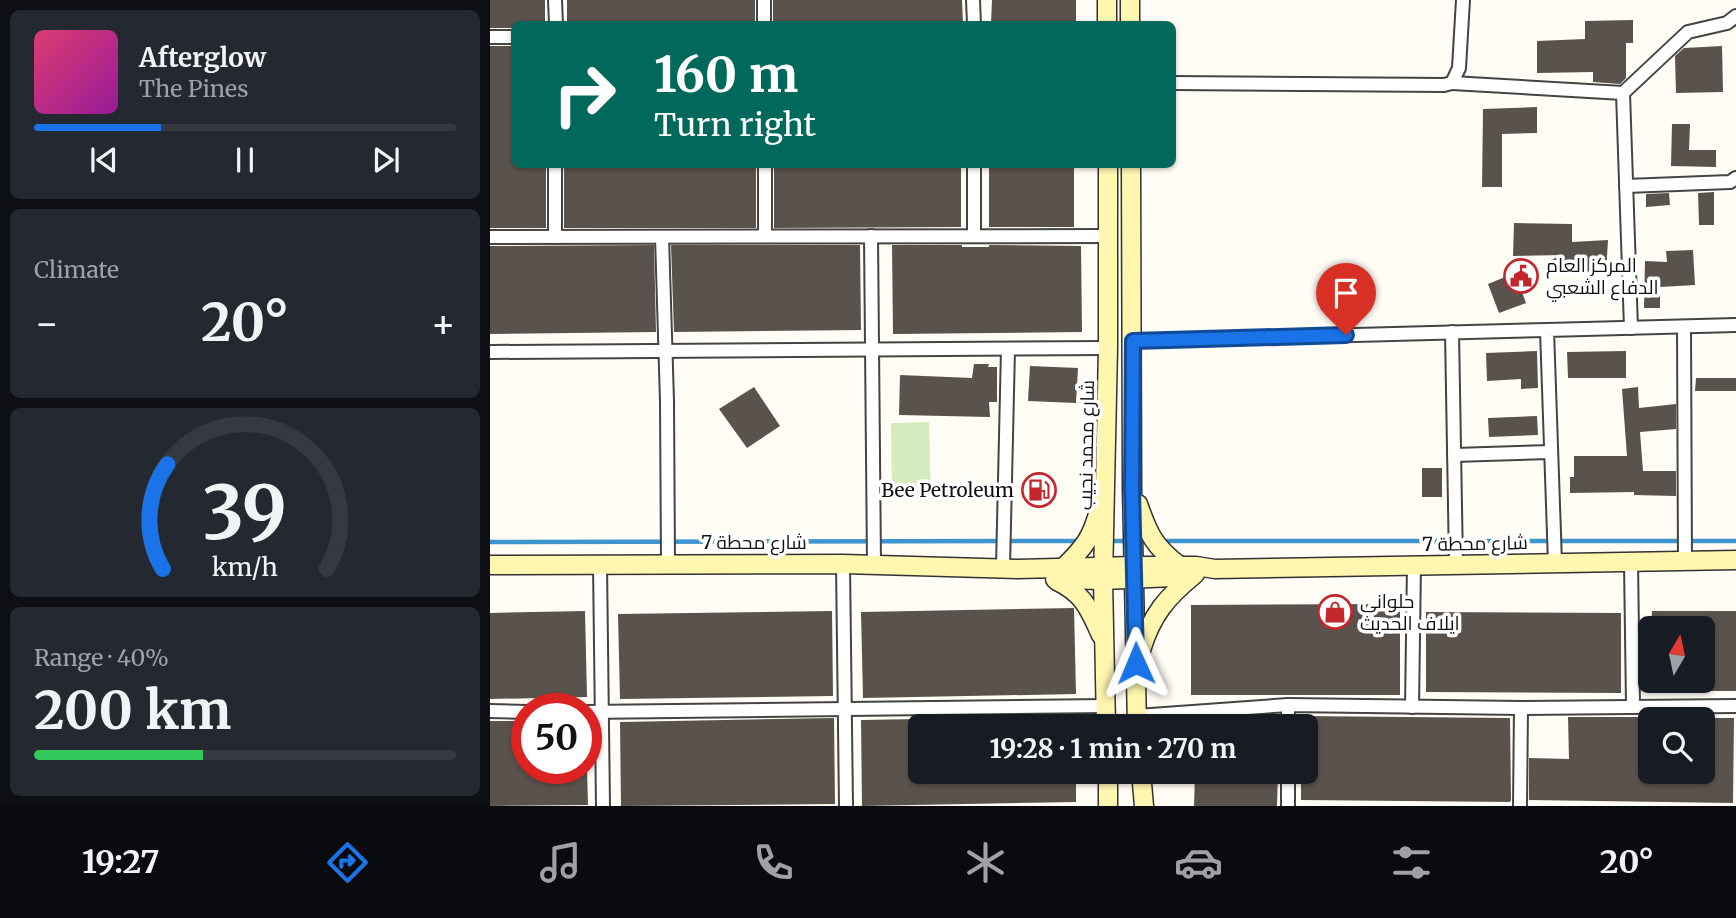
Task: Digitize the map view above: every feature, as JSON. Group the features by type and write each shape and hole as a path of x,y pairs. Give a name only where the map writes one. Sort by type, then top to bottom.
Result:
{"main road":[{"path":"1107,0 1107,21"},
{"path":"1130,0 1130,21"},
{"name":"شارع محمد نجيب","path":"1106,714 1104,574 1108,168"},
{"path":"1131,168 1132,488 1137,714"},
{"path":"1105,486 1087,544 1058,573 1080,595 1105,644"},
{"path":"1132,488 1153,540 1163,554 1187,570 1147,631 1136,663"},
{"name":"شارع محطة 7","path":"490,565 874,564 1104,574 1414,564 1736,561"},
{"path":"1108,784 1108,806"},
{"path":"1142,784 1144,806"}],"street":[{"path":"555,0 556,21"},
{"path":"764,0 764,21"},
{"path":"973,0 974,21"},
{"path":"1452,83 1459,68 1463,0"},
{"path":"1176,83 1436,86 1452,83 1623,93 1688,32 1727,23 1736,16"},
{"path":"490,37 511,37"},
{"path":"1623,93 1631,327"},
{"path":"555,168 555,237"},
{"path":"765,168 765,236"},
{"path":"974,168 974,236"},
{"path":"1626,186 1730,182 1736,178"},
{"path":"872,236 874,564"},
{"path":"490,237 1108,236"},
{"path":"662,237 668,563"},
{"path":"1133,341 1736,325"},
{"path":"1684,327 1685,562"},
{"path":"1547,330 1555,563"},
{"path":"1452,332 1456,564"},
{"path":"490,352 1108,348"},
{"path":"1008,349 1011,568"},
{"path":"1454,456 1551,452"},
{"path":"1631,562 1633,705"},
{"path":"600,564 602,693"},
{"path":"843,564 846,806"},
{"path":"1412,707 1414,564"},
{"path":"1203,714 1288,705 1521,708 1736,706"},
{"path":"1288,705 1288,714"},
{"path":"603,806 602,712 1106,706"},
{"path":"1520,806 1521,708"},
{"path":"490,711 511,712"},
{"path":"1288,784 1288,806"}],"green space":[{"path":"929,422 931,499 892,499 891,423"}],"building":[{"path":"490,0 545,0 545,21 511,21 511,28 490,28"},
{"path":"567,0 755,0 755,21 567,21"},
{"path":"773,0 962,0 963,21 773,21"},
{"path":"992,0 1076,0 1076,21 991,21"},
{"path":"1633,20 1633,43 1626,43 1626,78 1620,84 1593,82 1593,72 1537,73 1537,41 1585,39 1585,21"},
{"path":"490,46 511,46 511,168 546,168 546,228 490,228"},
{"path":"1722,46 1723,92 1676,93 1675,56 1684,48"},
{"path":"1537,107 1537,133 1502,134 1502,187 1482,187 1483,109"},
{"path":"1672,124 1690,124 1689,150 1716,150 1716,167 1671,166"},
{"path":"564,168 756,168 756,228 564,228"},
{"path":"774,168 961,168 961,227 774,228"},
{"path":"989,168 1074,168 1074,227 989,227"},
{"path":"1714,192 1714,225 1699,225 1698,193"},
{"path":"1669,193 1670,205 1646,207 1646,194"},
{"path":"1514,223 1572,224 1572,242 1608,240 1606,273 1546,275 1546,262 1562,255 1513,256"},
{"path":"654,245 656,332 490,334 490,246"},
{"path":"671,245 860,245 861,330 674,332"},
{"path":"892,245 1081,246 1082,332 893,334"},
{"path":"1693,250 1695,285 1660,287 1660,308 1644,308 1645,261 1667,262 1666,251"},
{"path":"1515,273 1526,303 1499,313 1488,284"},
{"path":"1537,351 1538,388 1521,389 1521,379 1487,381 1486,353"},
{"path":"1626,351 1626,378 1568,378 1567,352"},
{"path":"974,364 997,367 997,402 989,402 990,417 899,415 900,375 972,378"},
{"path":"1030,366 1078,368 1076,403 1028,401"},
{"path":"1696,378 1736,378 1736,391 1695,391"},
{"path":"754,387 780,426 747,448 719,409"},
{"path":"1638,387 1639,408 1676,404 1676,429 1640,432 1643,471 1676,471 1676,496 1634,495 1634,492 1570,493 1570,477 1574,477 1574,456 1627,456 1622,389"},
{"path":"1537,416 1538,435 1489,437 1488,418"},
{"path":"1422,468 1442,468 1442,497 1422,497"},
{"path":"1400,604 1400,695 1191,695 1191,605"},
{"path":"1074,608 1076,694 863,698 861,612"},
{"path":"585,611 587,693 511,693 511,699 490,699 490,613"},
{"path":"832,611 833,696 620,699 618,614"},
{"path":"1652,611 1736,611 1736,691 1715,691 1715,616 1652,616"},
{"path":"1426,612 1621,613 1621,693 1426,692"},
{"path":"1318,716 1510,718 1510,802 1301,800 1301,784 1318,784"},
{"path":"1568,717 1638,717 1638,784 1715,784 1715,718 1734,718 1733,803 1529,800 1529,758 1569,759"},
{"path":"834,718 835,804 621,806 620,722"},
{"path":"908,719 908,784 1076,784 1076,802 862,806 861,720"},
{"path":"490,721 511,721 511,784 587,784 588,805 490,806"},
{"path":"1195,784 1278,784 1277,806 1194,806"}],"waterway":[{"path":"490,542 1081,541"},
{"path":"1107,541 1130,541"},
{"path":"1163,541 1736,541"}],"place":[{"name":"المركز العام الدفاع الشعبي","path":"1521,276"},
{"name":"Bee Petroleum","path":"1039,490"},
{"name":"حلواني ايلاف الحديث","path":"1335,612"}],"route":[{"path":"1136,663 1132,488 1133,341 1346,335"}]}
